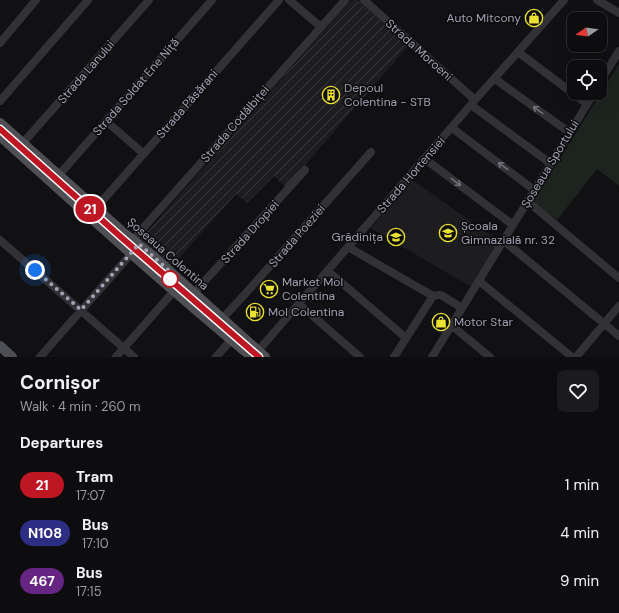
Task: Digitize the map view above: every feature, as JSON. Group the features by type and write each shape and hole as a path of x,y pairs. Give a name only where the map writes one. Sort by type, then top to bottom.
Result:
{"main road":[{"name":"Șoseaua Colentina","path":"0,123 125,234 136,240 259,355"},
{"name":"Șoseaua Colentina","path":"0,136 129,252 231,340 259,355"},
{"path":"0,346 12,357"}],"street":[{"path":"0,43 36,0"},
{"path":"0,100 88,0"},
{"name":"Strada Lanului","path":"22,144 149,0"},
{"name":"Strada Soldat Ene Niță","path":"59,175 212,0"},
{"name":"Strada Păsărani","path":"96,208 279,0"},
{"path":"289,0 320,27"},
{"name":"Strada Codălbiței","path":"40,357 129,252 136,240 345,0"},
{"name":"Strada Moroeni","path":"364,0 473,103 550,163"},
{"name":"Strada Hortensiei","path":"259,355 299,304 564,0"},
{"path":"597,0 619,13"},
{"path":"607,71 619,51"},
{"path":"518,52 587,104"},
{"path":"495,79 569,132"},
{"name":"Șoseaua Sportului","path":"432,357 590,100"},
{"path":"106,121 144,154"},
{"path":"452,128 534,190"},
{"name":"Strada Poeziei","path":"222,319 371,152"},
{"path":"425,159 513,225"},
{"name":"Strada Dropiei","path":"194,293 305,170"},
{"path":"527,201 619,278"},
{"path":"0,240 134,357"},
{"path":"504,241 619,336"},
{"path":"348,247 433,296"},
{"path":"328,271 406,338"},
{"path":"479,281 572,357"},
{"path":"116,357 174,291"},
{"path":"394,357 433,296 439,294 462,308"},
{"path":"299,304 357,356"},
{"path":"576,357 619,306"},
{"path":"451,326 490,357"},
{"path":"216,357 231,340"}],"shaded area":[{"path":"358,0 408,46 286,187 274,176 247,203 236,194 171,267 140,240 350,1"},
{"path":"619,64 619,186 597,169 557,220 533,202 597,100 607,100 607,83"},
{"name":"Școala Gimnazială nr. 32","path":"411,179 499,241 471,287 371,228"}],"tram line":[{"path":"0,129 122,238 259,357"},
{"name":"21","path":"0,129 122,238 131,244 259,357"}],"place":[{"name":"Auto Mitcony","path":"534,18"},
{"name":"Depoul Colentina - STB","path":"331,95"},
{"name":"Școala Gimnazială nr. 32","path":"448,233"},
{"name":"Grădinița","path":"396,237"},
{"name":"Market Mol Colentina","path":"269,289"},
{"name":"Mol Colentina","path":"255,312"},
{"name":"Motor Star","path":"441,322"}],"route":[{"path":"35,270 81,310 139,244 173,274 170,279"}]}
